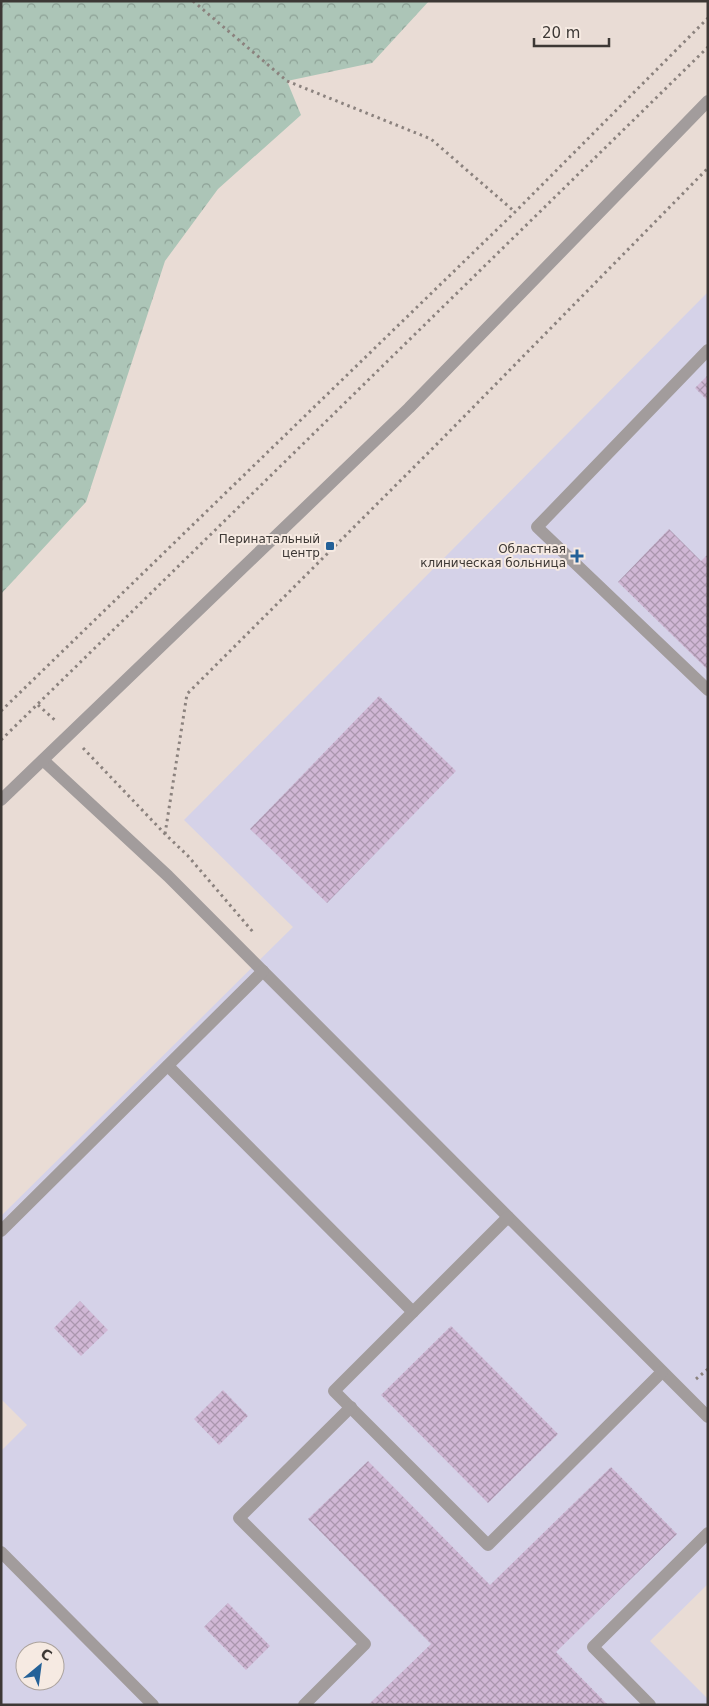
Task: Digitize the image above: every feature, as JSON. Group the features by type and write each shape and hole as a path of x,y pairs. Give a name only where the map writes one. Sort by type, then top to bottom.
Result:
{"street":[{"path":"1,800 71,735 409,408 708,101"},
{"path":"708,350 537,527 708,690"},
{"path":"43,760 168,876 708,1418"},
{"path":"1,1231 263,971"},
{"path":"168,1066 413,1312"},
{"path":"508,1217 334,1390 488,1545 662,1372"},
{"path":"304,1705 365,1644 239,1518 351,1407"},
{"path":"650,1705 593,1647 708,1533"},
{"path":"1,1552 153,1705"}],"path":[{"path":"193,1 287,81 431,139 515,212"},
{"path":"1,711 515,212 708,18"},
{"path":"1,740 708,48"},
{"path":"165,834 187,694 440,441 708,168"},
{"path":"38,705 71,735 188,856"},
{"path":"689,1384 708,1369"}],"shaded area":[{"path":"708,292 708,1584 650,1641 708,1699 708,1705 1,1705 1,1451 27,1425 1,1399 1,1216 293,927 184,820"}],"green space":[{"path":"1,1 429,1 372,63 287,81 301,115 218,189 165,261 86,502 1,594"}],"building":[{"path":"708,375 708,401 695,388"},
{"path":"669,529 701,561 708,554 708,670 618,582"},
{"path":"379,696 456,771 327,903 250,829"},
{"path":"80,1301 108,1330 81,1356 54,1328"},
{"path":"451,1326 558,1434 488,1503 381,1395"},
{"path":"223,1390 248,1416 219,1445 194,1419"},
{"path":"368,1461 490,1585 611,1467 677,1534 556,1652 608,1705 368,1705 431,1644 308,1519"},
{"path":"228,1603 270,1646 246,1670 204,1627"}],"place":[{"name":"Перинатальный центр","path":"330,546"},
{"name":"Областная клиническая больница","path":"577,556"}]}
